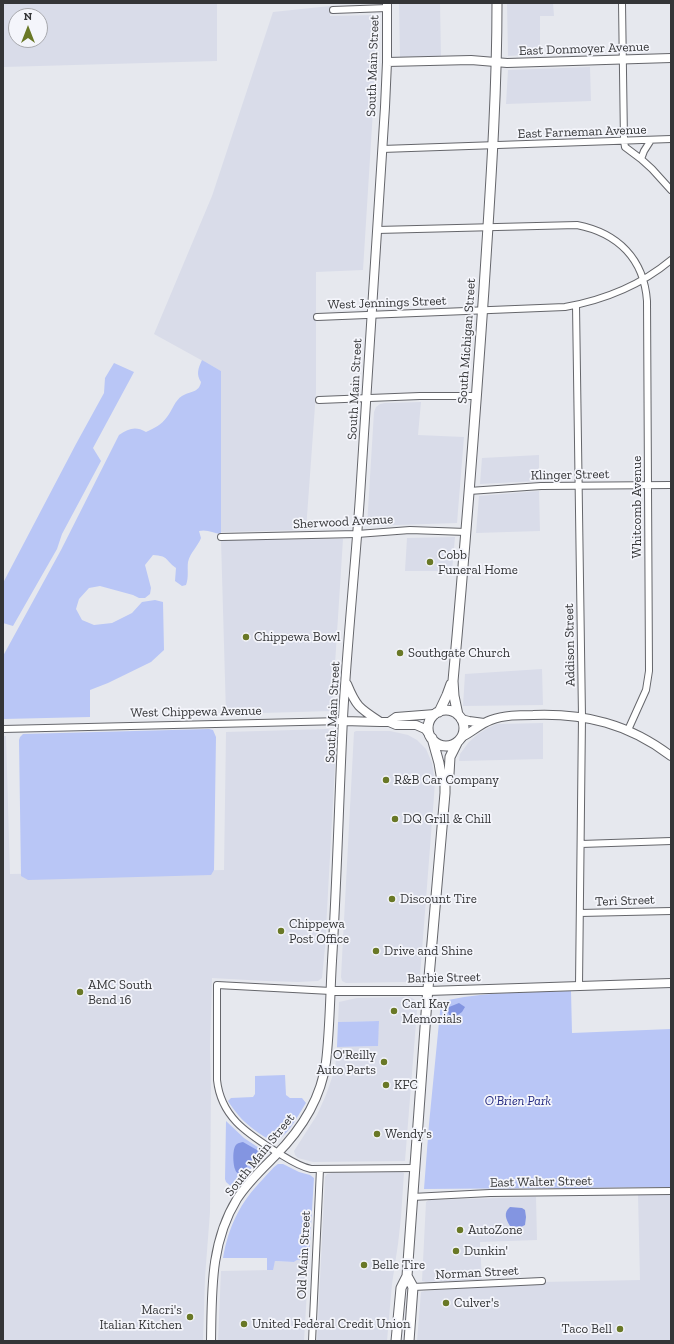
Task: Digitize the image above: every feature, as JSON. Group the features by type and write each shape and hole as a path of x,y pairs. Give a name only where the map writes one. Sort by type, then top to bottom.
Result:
{"main road":[{"name":"South Michigan Street","path":"460,717 454,696 452,681 477,396 493,145 497,62 497,3"},
{"name":"South Michigan Street","path":"437,713 444,704 452,681"},
{"path":"396,1341 401,1288 407,1276 414,1168 445,783 449,774 450,757 464,728 460,717 449,711 437,713 429,724 430,736 438,757 441,775 445,783"},
{"path":"430,736 441,745 446,746 459,740"},
{"path":"407,1276 413,1287 409,1341"}],"street":[{"path":"622,3 625,147 652,169 671,190"},
{"path":"333,10 387,6"},
{"name":"South Main Street","path":"211,1341 214,1265 220,1236 237,1199 247,1186 294,1136 304,1121 314,1104 322,1083 326,1059 331,991 343,721 357,534 382,149 387,62 387,6"},
{"name":"East Donmoyer Avenue","path":"387,62 471,60 507,63 671,58"},
{"path":"641,159 651,140"},
{"name":"East Farneman Avenue","path":"382,149 671,140"},
{"path":"377,230 572,225 596,230 615,240 624,248 637,266 644,280"},
{"name":"West Jennings Street","path":"317,317 554,308 576,305 608,296 644,280 671,260"},
{"name":"Whitcomb Avenue","path":"628,730 646,690 649,678 647,301 644,280"},
{"name":"Addison Street","path":"576,305 582,717 579,985"},
{"path":"319,400 420,396 477,396"},
{"name":"Klinger Street","path":"469,491 541,486 671,485"},
{"name":"Sherwood Avenue","path":"221,537 357,534 410,530 466,532"},
{"path":"346,682 358,707 380,722"},
{"name":"West Chippewa Avenue","path":"389,722 396,717 437,713"},
{"path":"459,740 484,723 503,717 557,714 582,717 608,723 628,730 648,740 671,756"},
{"path":"460,717 469,721 484,723"},
{"name":"West Chippewa Avenue","path":"3,729 343,721 389,722 396,724 416,725 425,729 430,736"},
{"path":"581,844 671,841"},
{"name":"Teri Street","path":"580,913 671,911"},
{"name":"Barbie Street","path":"279,1153 239,1126 222,1102 218,1090 216,1067 217,985 331,991 428,991 671,983"},
{"path":"279,1153 302,1167 311,1169 414,1168"},
{"name":"Old Main Street","path":"312,1341 320,1169"},
{"name":"East Walter Street","path":"412,1197 490,1193 671,1191"},
{"name":"Norman Street","path":"413,1287 542,1281"}],"shaded area":[{"path":"3,3 217,3 217,61 3,67"},
{"path":"399,3 440,3 441,56 400,57"},
{"path":"507,3 553,3 554,16 540,16 540,54 508,56"},
{"path":"330,6 330,16 375,15 375,78 363,270 316,272 316,392 306,530 221,532 221,371 154,334 212,196 273,12"},
{"path":"590,67 591,101 506,104 508,70"},
{"path":"421,402 418,435 464,437 457,523 367,526 374,412 376,407 385,403"},
{"path":"539,455 539,481 480,484 482,458"},
{"path":"539,491 540,531 476,533 479,496"},
{"path":"455,537 452,571 405,571 407,538"},
{"path":"343,539 332,711 226,714 221,540"},
{"path":"542,669 543,705 463,706 465,674"},
{"path":"543,723 543,759 459,761 460,754 469,742 488,728 497,724"},
{"path":"327,729 333,732 336,747 322,978 318,981 298,982 212,978 210,1047 210,1212 205,1277 203,1341 3,1341 3,736 6,736 10,874 224,870 226,732"},
{"path":"390,731 408,735 417,740 426,749 432,763 435,782 420,976 417,979 407,982 346,983 342,981 341,977 354,732"},
{"path":"409,997 415,1000 417,1010 405,1161 313,1162 298,1158 294,1151 317,1115 326,1095 335,1069 337,1047 377,1046 379,1021 338,1022 339,1002 357,998"},
{"path":"459,1003 465,1007 462,1012 455,1017 449,1015 449,1007"},
{"path":"243,1142 257,1150 258,1153 241,1174 239,1174 234,1167 234,1148 237,1144"},
{"path":"332,1173 404,1173 401,1217 392,1284 387,1341 317,1341 325,1177 327,1174"},
{"path":"638,1195 671,1195 671,1341 417,1341 421,1292 482,1286 543,1285 543,1282 640,1280"},
{"path":"536,1197 537,1240 480,1242 482,1280 422,1281 426,1202 429,1200"},
{"path":"510,1207 522,1208 525,1210 525,1225 521,1227 510,1226 506,1218 506,1212"},
{"path":"309,1258 304,1341 218,1341 221,1271 272,1270 275,1261 294,1262"}],"green space":[{"path":"202,360 221,371 221,534 199,531 201,538 188,562 186,585 182,586 175,581 176,568 173,565 162,556 153,555 145,565 151,588 150,594 145,598 139,598 100,586 89,588 79,599 76,609 82,620 94,625 112,623 132,613 142,602 155,600 163,602 164,650 151,662 90,690 90,717 3,719 3,656 61,550 119,435 136,428 146,432 155,428 162,422 169,415 175,403 180,398 185,394 196,390 200,386 201,382 198,376 198,371"},
{"path":"114,363 134,372 93,448 101,461 62,534 57,549 13,626 3,623 3,583 104,393 105,378"},
{"path":"213,730 216,737 214,870 211,875 28,880 21,876 19,740 23,734"},
{"name":"O'Brien Park","path":"571,991 572,1033 671,1029 671,1187 424,1189 441,1002 456,998 489,994"},
{"path":"379,1021 378,1046 337,1047 338,1022"},
{"path":"285,1075 286,1095 290,1098 302,1098 306,1103 285,1134 277,1140 273,1140 263,1136 246,1123 228,1101 231,1098 253,1097 255,1094 255,1076"},
{"path":"226,1121 244,1138 259,1148 261,1153 257,1162 233,1188 226,1182 225,1179"},
{"path":"278,1164 283,1164 314,1178 309,1258 294,1262 275,1261 273,1270 267,1270 267,1258 223,1258 225,1246 232,1225 242,1206 255,1188"}],"place":[{"name":"Cobb Funeral Home","path":"430,562"},
{"name":"Chippewa Bowl","path":"246,637"},
{"name":"Southgate Church","path":"400,653"},
{"name":"R&B Car Company","path":"386,780"},
{"name":"DQ Grill & Chill","path":"395,819"},
{"name":"Discount Tire","path":"392,899"},
{"name":"Chippewa Post Office","path":"281,931"},
{"name":"Drive and Shine","path":"376,951"},
{"name":"AMC South Bend 16","path":"80,992"},
{"name":"Carl Kay Memorials","path":"394,1011"},
{"name":"O'Reilly Auto Parts","path":"384,1062"},
{"name":"KFC","path":"386,1085"},
{"name":"Wendy's","path":"377,1134"},
{"name":"AutoZone","path":"460,1230"},
{"name":"Dunkin'","path":"456,1251"},
{"name":"Belle Tire","path":"364,1265"},
{"name":"Culver's","path":"446,1303"},
{"name":"Macri's Italian Kitchen","path":"190,1317"},
{"name":"United Federal Credit Union","path":"244,1324"},
{"name":"Taco Bell","path":"620,1329"}]}
